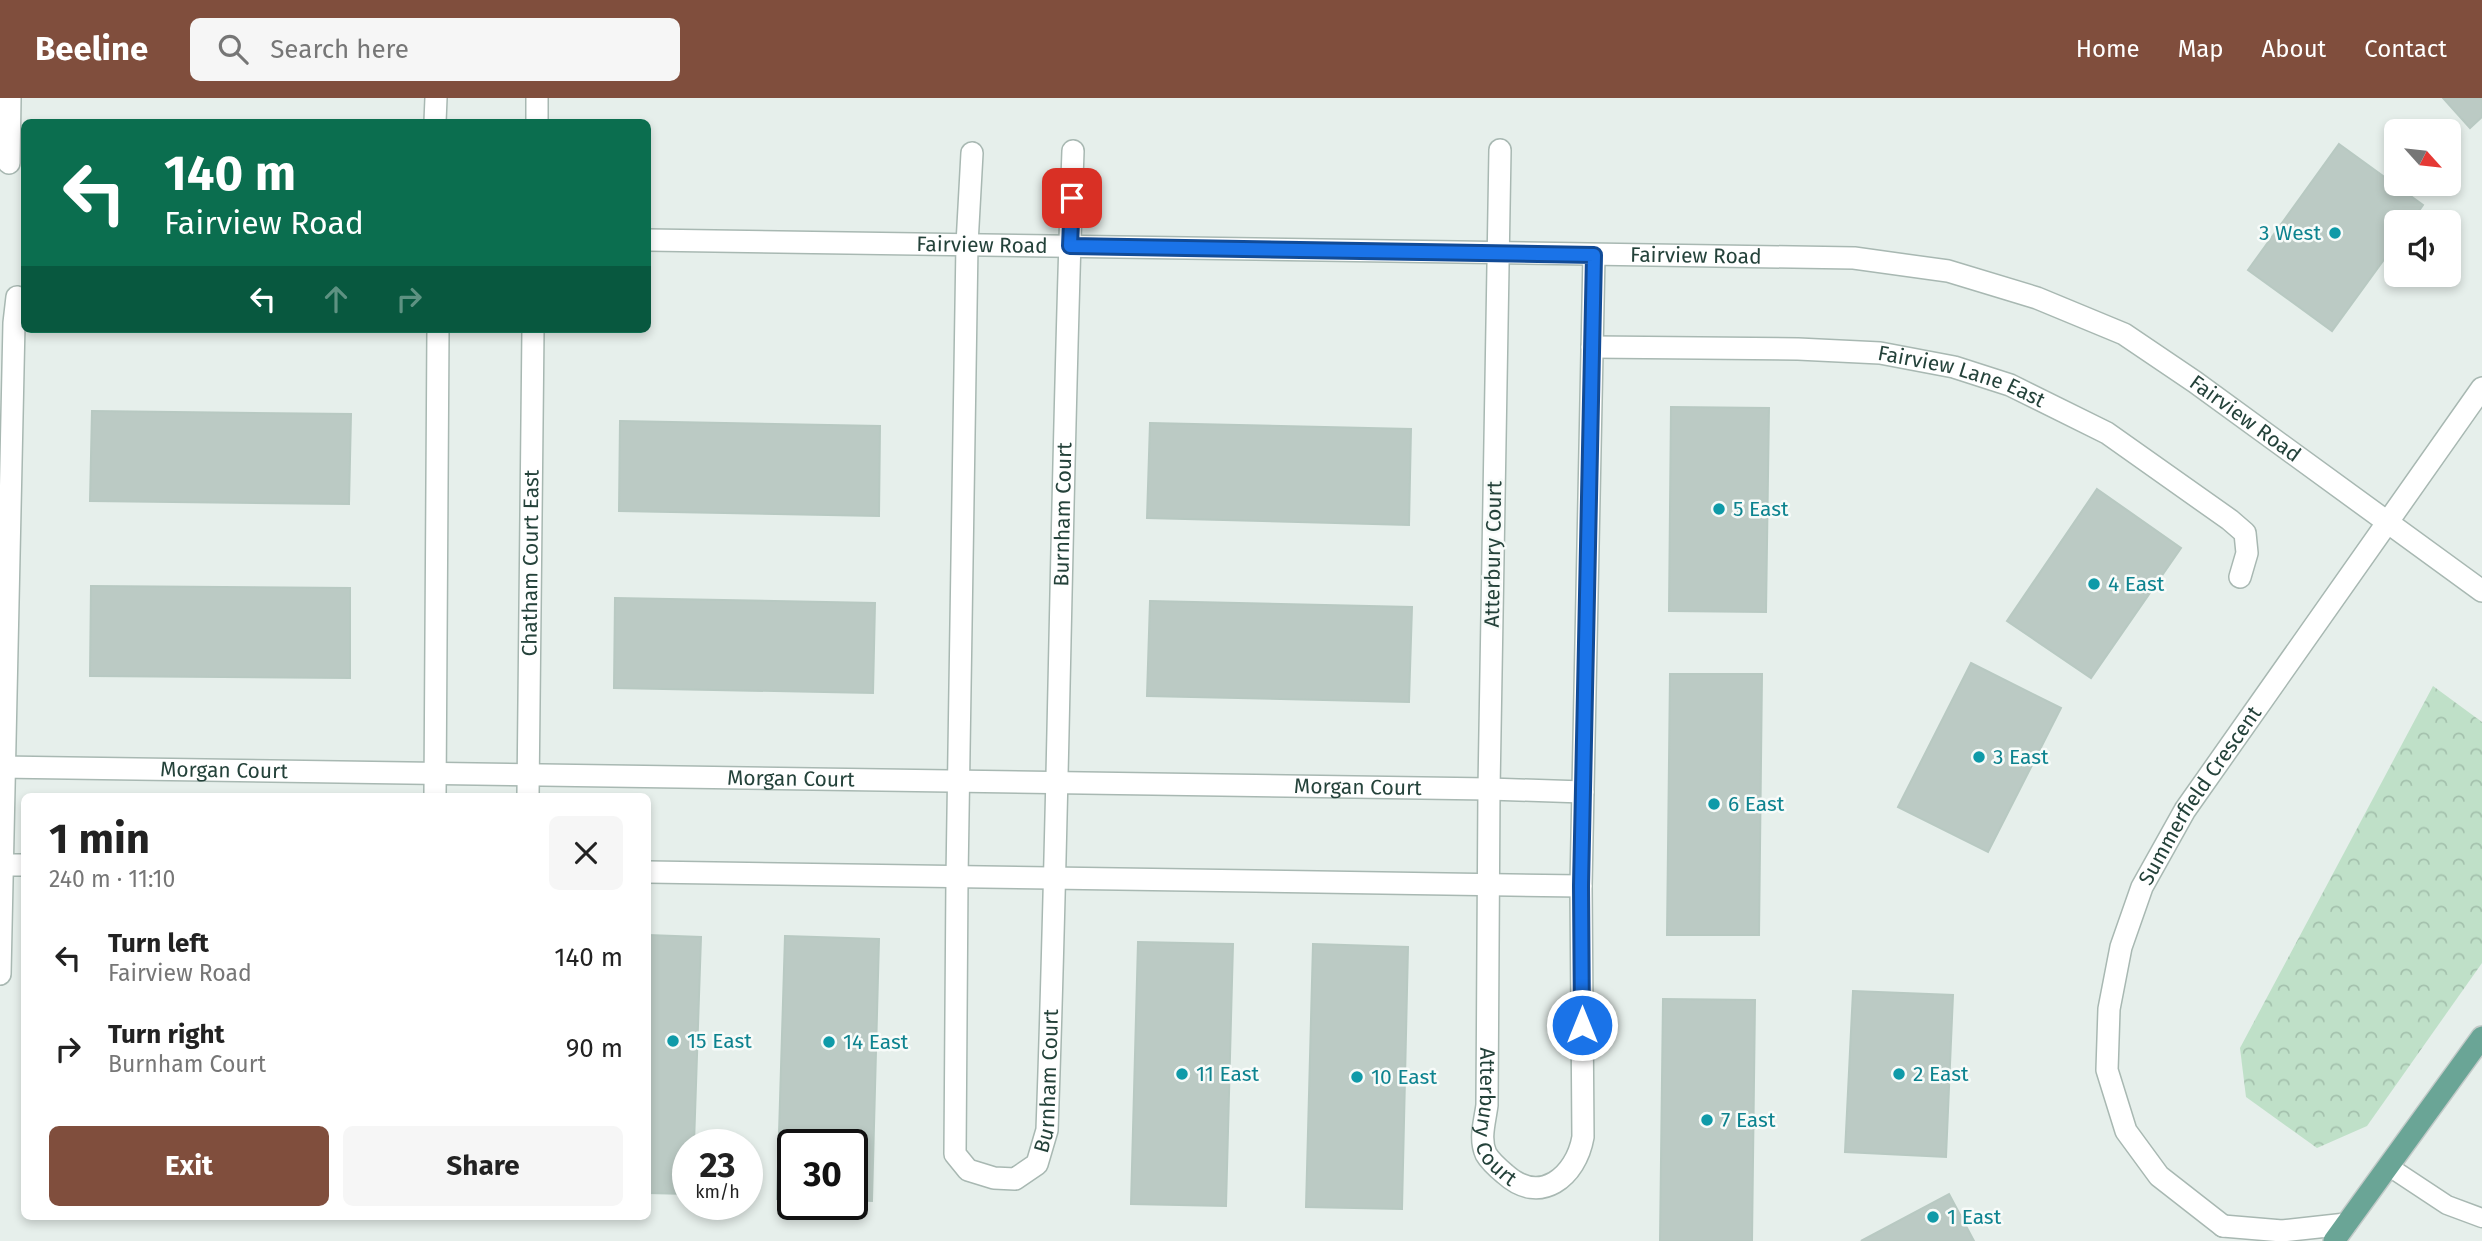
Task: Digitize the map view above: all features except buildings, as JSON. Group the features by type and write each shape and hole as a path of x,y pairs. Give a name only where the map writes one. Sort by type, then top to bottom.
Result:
{"main road":[{"path":"2340,1233 2482,1037"}],"street":[{"path":"10,98 11,166"},
{"path":"435,119 436,98"},
{"path":"537,98 537,119"},
{"name":"Atterbury Court","path":"1500,150 1489,789 1487,1105 1482,1139 1487,1155 1517,1185 1536,1188 1554,1183 1570,1171 1580,1156 1583,1137 1581,886 1594,255"},
{"name":"Burnham Court","path":"972,153 967,244 955,1154 968,1170 995,1178 1016,1179 1037,1164 1046,1130 1056,880 1073,151"},
{"name":"Fairview Road","path":"651,240 1854,258 1948,271 2037,298 2124,334 2195,382 2482,591"},
{"path":"0,974 2,767 14,295"},
{"path":"435,793 438,333"},
{"name":"Chatham Court East","path":"528,786 533,333"},
{"name":"Fairview Lane East","path":"1592,347 1798,349 1880,353 1954,367 2010,386 2107,433 2231,520 2245,533 2247,553 2240,577"},
{"name":"Summerfield Crescent","path":"2226,1234 2159,1176 2126,1131 2107,1070 2109,1009 2121,947 2142,887 2185,810 2482,388"},
{"name":"Morgan Court","path":"2,767 435,773 528,786 958,782 1583,792"},
{"path":"1,865 21,865"},
{"path":"651,872 1581,886"},
{"path":"2226,1234 2282,1231 2340,1233"}],"lane":[{"path":"2388,1166 2447,1205 2482,1218"}],"green space":[{"path":"2433,686 2482,722 2482,963 2367,1126 2317,1148 2246,1097 2240,1048"}],"place":[{"name":"3 West","path":"2335,233"},
{"name":"5 East","path":"1719,509"},
{"name":"4 East","path":"2094,584"},
{"name":"3 East","path":"1979,757"},
{"name":"6 East","path":"1714,804"},
{"name":"15 East","path":"673,1041"},
{"name":"14 East","path":"829,1042"},
{"name":"11 East","path":"1182,1074"},
{"name":"2 East","path":"1899,1074"},
{"name":"10 East","path":"1357,1077"},
{"name":"7 East","path":"1707,1120"},
{"name":"1 East","path":"1933,1217"}],"route":[{"path":"1072,198 1070,246 1594,255 1581,886 1582,1025"}]}
